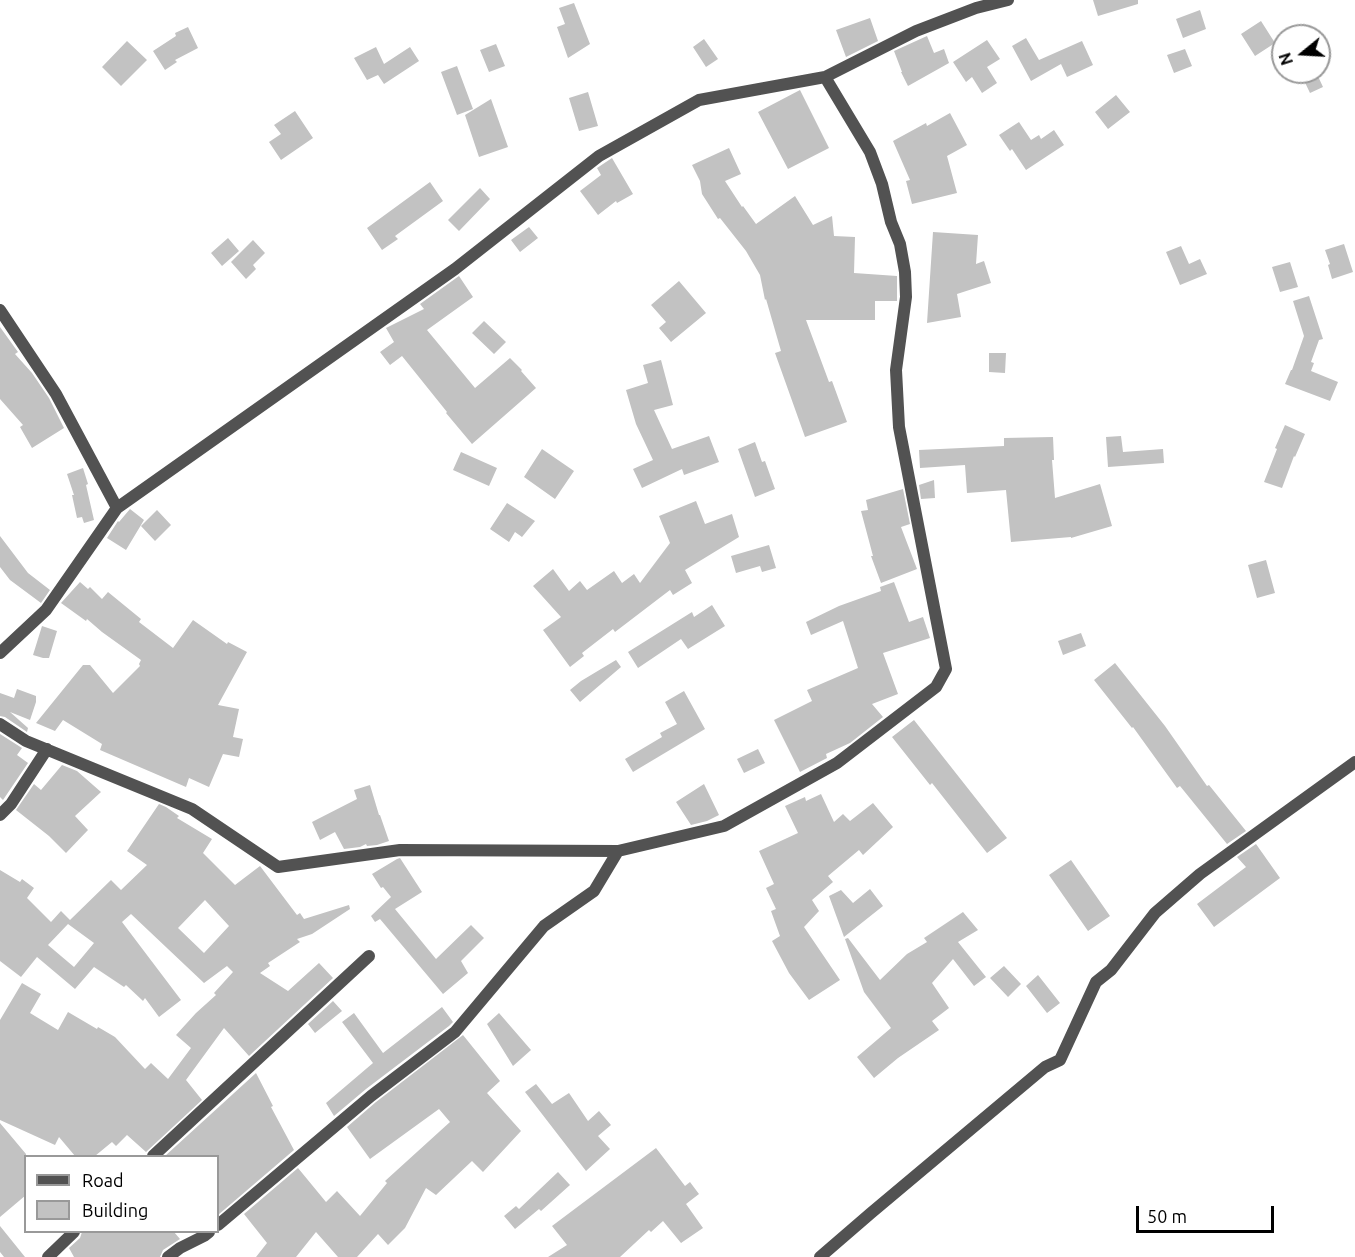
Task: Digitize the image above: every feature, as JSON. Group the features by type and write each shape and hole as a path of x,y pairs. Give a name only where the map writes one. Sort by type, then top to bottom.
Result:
{"street":[{"path":"0,653 46,610 117,508 455,269 599,156 699,100 825,77 916,31 976,8 1008,0"},
{"path":"0,724 26,741 192,809 278,867 400,850 618,851 724,826 837,763 936,687 946,669 899,427 896,369 906,297 905,272 900,244 870,152 825,77"},
{"path":"0,310 56,394 117,508"},
{"path":"0,815 11,804 47,749"},
{"path":"820,1257 1045,1067 1060,1060 1096,982 1111,970 1155,913 1200,874 1355,762"},
{"path":"219,1224 371,1096 454,1032 544,926 594,891 618,851"},
{"path":"154,1155 369,956"},
{"path":"48,1257 73,1233"},
{"path":"168,1257 208,1233"}],"building":[{"path":"1093,0 1138,0 1138,4 1098,16"},
{"path":"574,3 590,44 568,58 557,27 565,24 559,8"},
{"path":"1200,10 1206,29 1183,38 1176,19"},
{"path":"870,18 878,41 846,57 836,30"},
{"path":"1261,21 1271,37 1271,46 1255,56 1241,34"},
{"path":"188,27 198,48 175,60 177,62 165,70 153,51 176,36 175,33"},
{"path":"927,36 934,53 944,49 949,63 908,86 894,51"},
{"path":"1026,38 1039,60 1082,41 1093,65 1067,77 1061,64 1031,81 1012,46"},
{"path":"704,39 718,59 706,67 693,47"},
{"path":"987,40 1000,59 987,67 997,83 982,93 972,77 966,82 953,62"},
{"path":"127,41 147,60 121,86 102,67"},
{"path":"496,44 505,66 489,72 480,50"},
{"path":"376,47 384,64 410,47 419,61 384,84 378,75 367,80 354,58"},
{"path":"1185,49 1192,66 1174,73 1167,55"},
{"path":"457,66 473,109 457,115 441,72"},
{"path":"1306,84 1322,84 1323,87 1310,93"},
{"path":"800,90 829,148 788,169 758,112"},
{"path":"588,92 598,126 579,131 569,98"},
{"path":"1116,95 1130,112 1108,129 1095,112"},
{"path":"491,99 508,147 479,157 465,115"},
{"path":"295,111 313,138 281,160 269,142 281,134 274,125"},
{"path":"950,113 967,145 947,156 957,193 912,204 906,181 910,180 893,141"},
{"path":"1019,122 1031,140 1039,135 1041,139 1054,130 1064,145 1026,170 999,135"},
{"path":"729,148 741,174 725,181 756,224 795,196 813,225 832,216 834,236 855,237 854,273 897,276 897,301 875,301 875,320 806,320 847,422 805,437 775,353 781,351 765,300 760,275 746,251 720,218 718,219 702,194 700,181 692,165"},
{"path":"612,158 633,194 617,203 616,201 598,215 580,191 601,175 597,168"},
{"path":"430,182 443,201 395,236 398,239 382,250 367,228"},
{"path":"480,188 490,199 459,231 448,220"},
{"path":"529,227 538,238 520,252 511,240"},
{"path":"933,232 978,235 976,264 984,261 991,283 957,294 961,317 927,323"},
{"path":"228,238 239,251 222,266 211,253"},
{"path":"253,240 265,253 253,265 256,269 246,279 231,262"},
{"path":"1344,244 1353,272 1332,279 1325,250"},
{"path":"1181,246 1189,264 1200,259 1207,274 1180,285 1166,252"},
{"path":"1290,262 1298,287 1280,292 1272,267"},
{"path":"459,276 473,297 427,330 475,388 510,358 536,388 472,444 402,356 390,365 380,352 394,342 386,328 424,309 420,304"},
{"path":"679,281 706,313 671,342 659,328 666,322 651,305"},
{"path":"1309,296 1323,339 1319,340 1311,362 1314,363 1311,371 1338,382 1330,401 1285,384 1304,336 1293,301"},
{"path":"484,321 506,342 494,354 472,333"},
{"path":"0,327 18,352 15,354 32,373 49,398 64,428 32,448 20,427 23,425 0,399"},
{"path":"989,353 1006,353 1005,373 989,372"},
{"path":"661,360 673,405 654,410 672,449 709,436 719,462 684,475 682,469 642,488 633,469 653,460 636,424 626,390 648,383 643,365"},
{"path":"1285,425 1305,434 1282,488 1264,482"},
{"path":"1121,436 1123,452 1163,449 1164,463 1108,467 1106,437"},
{"path":"1053,437 1055,498 1100,484 1112,526 1071,538 1011,542 1006,490 967,493 965,465 920,468 919,450 1004,446 1004,438"},
{"path":"755,442 775,489 755,497 738,449"},
{"path":"542,449 574,471 555,499 524,477"},
{"path":"461,452 497,468 489,486 453,470"},
{"path":"83,468 94,520 84,523 82,517 77,518 72,495 74,495 67,474"},
{"path":"934,480 935,498 921,499 919,485"},
{"path":"903,489 910,524 901,527 917,569 881,583 871,556 873,556 861,511 868,510 866,500"},
{"path":"696,501 705,524 732,514 739,537 685,570 692,583 673,595 670,590 615,632 613,629 582,653 584,656 570,667 543,630 561,617 533,586 553,569 569,591 580,581 587,590 614,571 622,583 634,574 640,583 670,543 659,516"},
{"path":"507,503 535,521 522,537 515,532 509,542 490,529"},
{"path":"130,509 144,520 126,550 107,538 118,521"},
{"path":"157,510 171,525 155,541 141,526"},
{"path":"0,536 28,573 50,590 41,603 10,580 0,567"},
{"path":"769,545 776,568 762,572 760,566 736,573 731,556"},
{"path":"1266,560 1275,593 1257,598 1248,565"},
{"path":"80,582 88,589 90,587 102,599 108,592 141,619 139,622 173,648 193,620 227,644 228,642 247,652 218,705 239,709 233,737 243,739 239,757 223,754 209,787 189,778 186,787 100,750 102,744 63,720 55,731 36,723 83,665 90,665 113,693 140,666 141,660 87,619 86,621 61,603"},
{"path":"894,582 909,622 923,617 930,638 883,653 898,694 872,704 883,717 850,743 826,754 827,758 800,772 774,720 812,701 807,690 858,668 843,621 811,635 806,622 839,606 881,591 880,587"},
{"path":"712,605 725,626 688,649 681,639 638,668 628,652 692,612 694,617"},
{"path":"42,626 57,631 49,658 33,655"},
{"path":"1081,633 1086,646 1063,655 1058,641"},
{"path":"616,660 621,667 580,702 570,690"},
{"path":"1115,663 1165,726 1207,786 1209,785 1246,831 1227,844 1180,786 1177,788 1133,727 1094,680"},
{"path":"17,689 36,696 30,720 10,712 28,728 27,732 0,716 0,693 14,698"},
{"path":"684,691 705,729 633,772 625,759 662,737 660,733 677,724 665,702"},
{"path":"914,720 1007,838 987,853 932,783 930,785 892,737"},
{"path":"0,734 22,748 17,755 28,763 3,800 0,797"},
{"path":"758,749 765,763 744,773 737,759"},
{"path":"62,765 77,771 101,792 75,816 88,830 66,853 49,836 16,810 34,784 41,790"},
{"path":"704,784 719,815 691,825 676,802"},
{"path":"370,785 389,841 377,845 367,846 366,844 344,849 335,832 320,840 312,822 357,799 354,790"},
{"path":"821,794 834,822 843,814 850,821 873,803 893,827 863,855 859,850 828,876 833,882 812,900 819,911 804,927 840,980 809,1000 789,973 772,941 780,936 771,911 776,909 766,888 774,884 759,851 798,833 785,806 805,797 806,801"},
{"path":"159,804 212,839 203,853 235,885 260,866 297,915 300,913 304,919 349,905 350,909 312,934 297,939 300,942 268,963 270,966 260,973 288,991 319,963 333,978 249,1056 224,1028 186,1080 202,1100 146,1152 127,1135 116,1146 112,1142 96,1155 74,1155 59,1137 55,1145 0,1120 0,1020 22,983 41,994 30,1013 58,1030 68,1012 115,1037 145,1069 151,1063 168,1079 191,1048 176,1035 216,995 214,993 233,972 227,966 204,983 131,914 122,922 181,1000 159,1017 145,998 143,1001 126,985 124,987 94,967 75,989 37,957 21,977 0,961 0,870 20,882 22,879 34,888 27,898 51,922 61,911 70,920 111,880 121,890 147,865 127,851","holes":["205,900 229,926 204,953 178,928","68,924 94,943 74,967 48,945"]},
{"path":"1256,844 1280,878 1214,927 1197,904 1246,867 1237,857"},
{"path":"400,858 422,892 395,909 436,959 471,925 484,938 461,961 468,973 443,994 380,919 375,922 371,916 391,897 383,887 381,888 372,874"},
{"path":"1071,860 1110,916 1088,931 1049,875"},
{"path":"870,889 883,906 844,937 829,896 841,890 853,903"},
{"path":"963,912 978,930 958,942 986,977 974,986 953,959 932,983 949,1008 932,1021 939,1030 898,1058 874,1078 857,1057 891,1028 864,992 845,939 848,938 880,980 907,954 927,942 924,938"},
{"path":"1004,966 1021,984 1008,997 990,978"},
{"path":"1038,975 1060,1003 1047,1013 1026,986"},
{"path":"333,1001 342,1011 315,1033 308,1024"},
{"path":"442,1007 453,1022 334,1116 326,1103 373,1063 342,1022 354,1013 383,1053"},
{"path":"499,1013 531,1050 513,1066 487,1024"},
{"path":"463,1035 500,1081 487,1093 521,1131 483,1172 472,1161 436,1195 426,1188 405,1228 388,1245 378,1234 357,1257 338,1257 316,1232 296,1257 256,1257 267,1243 244,1214 298,1168 326,1202 337,1191 360,1216 387,1183 385,1181 450,1122 439,1109 370,1159 347,1127"},
{"path":"256,1073 294,1150 219,1214 219,1155 166,1155"},
{"path":"536,1084 552,1104 569,1093 588,1121 599,1111 611,1125 598,1136 610,1149 586,1171 525,1092"},
{"path":"0,1123 26,1155 24,1155 24,1197 0,1217"},
{"path":"656,1148 685,1186 690,1182 699,1194 686,1204 703,1228 681,1243 663,1221 651,1232 649,1230 620,1257 548,1257 567,1245 552,1226"},
{"path":"558,1172 570,1185 541,1211 539,1209 515,1229 504,1216 516,1206 519,1209"},
{"path":"0,1226 25,1257 4,1257 0,1252"},
{"path":"82,1233 175,1233 180,1239 163,1250 160,1257 74,1257 69,1248 80,1238"}]}
